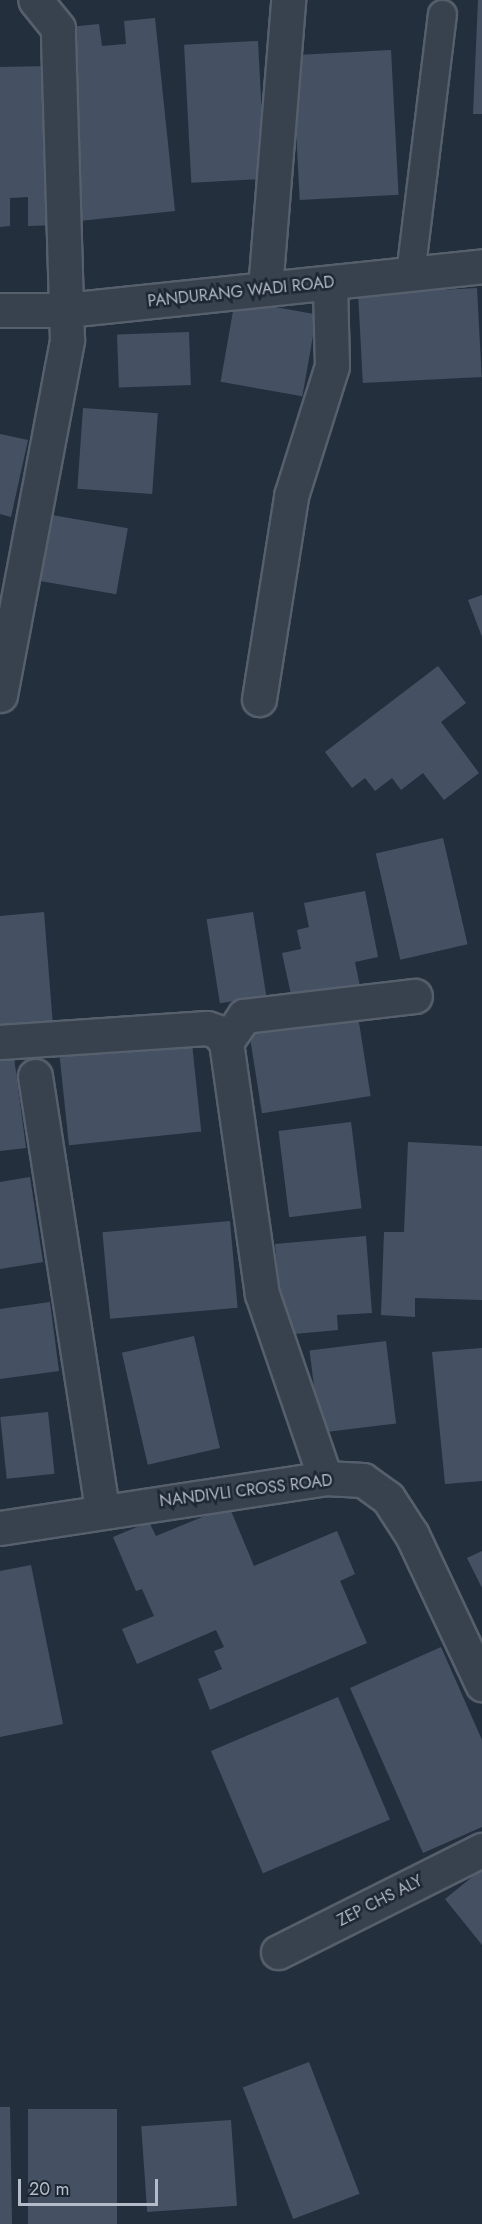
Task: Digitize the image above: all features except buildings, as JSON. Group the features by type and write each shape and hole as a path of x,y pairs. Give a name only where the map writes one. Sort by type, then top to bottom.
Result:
{"street":[{"path":"0,695 67,340 58,28 35,0"},
{"path":"265,289 288,0"},
{"name":"PANDURANG WADI ROAD","path":"0,310 66,310 482,266"},
{"path":"259,699 291,496 332,366 330,283"},
{"path":"226,1042 244,1016 415,996"},
{"path":"0,1042 207,1028 218,1032 226,1042 262,1294 325,1478"},
{"path":"35,1076 102,1511"},
{"name":"NANDIVLI CROSS ROAD","path":"0,1528 325,1478 363,1480 388,1498 412,1535 482,1684"},
{"name":"ZEP CHS ALY","path":"278,1952 482,1850"}],"lane":[{"path":"410,274 442,14"}]}
